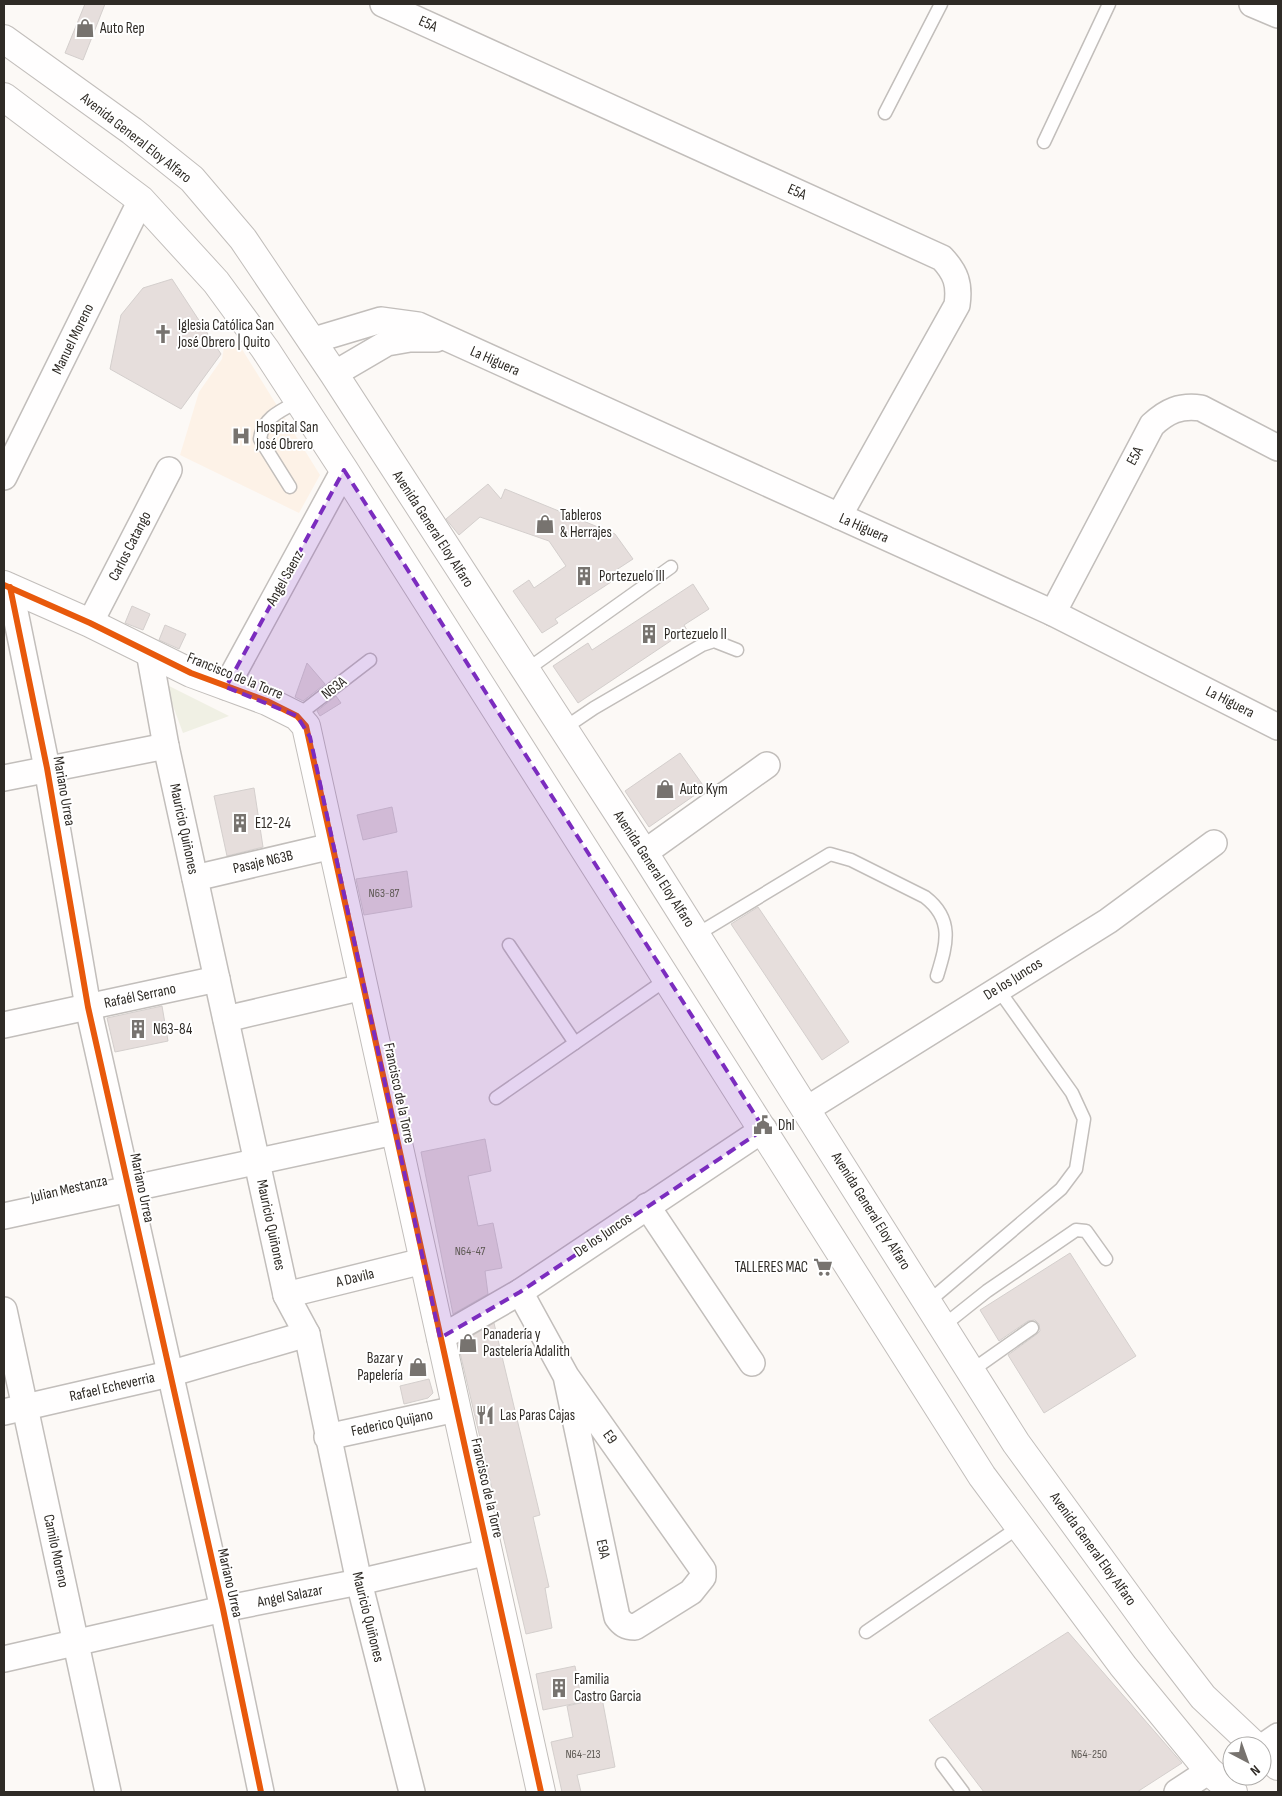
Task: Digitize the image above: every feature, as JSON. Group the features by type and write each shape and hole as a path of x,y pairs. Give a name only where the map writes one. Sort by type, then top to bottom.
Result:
{"main road":[{"name":"Avenida General Eloy Alfaro","path":"4,39 132,132 192,179 244,239 310,342 334,374 644,853 1016,1443 1203,1697 1244,1736"},
{"path":"4,97 142,200 216,282 299,401 344,470 764,1129 982,1476 1123,1666 1209,1771 1233,1792"},
{"name":"Francisco de la Torre","path":"7,586 149,652 226,686 267,701 297,716 306,726 310,737 394,1132 542,1792"}],"street":[{"name":"E5A","path":"382,4 942,258 952,268 958,279 957,306 839,516"},
{"path":"1252,4 1278,16"},
{"name":"Manuel Moreno","path":"4,477 142,200"},
{"name":"La Higuera","path":"310,342 382,320 415,324 1053,613 1278,727"},
{"name":"La Higuera","path":"334,374 386,342 410,339 446,339"},
{"name":"E5A","path":"1053,613 1152,425 1163,415 1175,408 1188,406 1201,408 1278,448"},
{"name":"Carlos Catango","path":"90,623 168,470"},
{"name":"Angel Saenz","path":"226,686 344,470"},
{"name":"Mariano Urrea","path":"7,586 47,768 88,1007 223,1609 261,1792"},
{"name":"Mauricio Quiñones","path":"149,652 166,746 286,1295 307,1334 327,1437 359,1582 412,1792"},
{"path":"4,778 166,746"},
{"path":"644,853 767,765"},
{"name":"De los Juncos","path":"807,1109 1108,921 1214,843"},
{"name":"Pasaje N63B","path":"195,878 332,846"},
{"name":"Rafaél Serrano","path":"4,1025 217,979"},
{"path":"226,1019 363,987"},
{"name":"De los Juncos","path":"440,1338 520,1292 764,1129"},
{"name":"Julian Mestanza","path":"4,1216 394,1132"},
{"path":"647,1206 752,1363"},
{"name":"A Davila","path":"286,1295 423,1261"},
{"name":"E9","path":"520,1292 566,1376 700,1561 704,1570 703,1577"},
{"name":"Camilo Moreno","path":"4,1310 14,1410 75,1642 108,1792"},
{"name":"Rafael Echeverria","path":"14,1410 169,1374 307,1334"},
{"name":"E9A","path":"566,1376 617,1617 629,1627 642,1625 691,1592 703,1577"},
{"name":"Federico Quijano","path":"327,1437 456,1409"},
{"name":"Angel Salazar","path":"4,1659 223,1609 359,1582 488,1552"},
{"path":"1177,1792 1209,1771"}],"lane":[{"path":"885,113 941,4"},
{"path":"1044,142 1109,4"},
{"path":"290,487 260,439 266,423 273,415 299,401"},
{"path":"525,671 671,566"},
{"path":"563,729 594,708 702,645 714,642 737,650"},
{"name":"N63A","path":"297,716 370,660"},
{"path":"696,935 830,854 851,860 925,897 935,905 942,918 947,941 937,976"},
{"path":"509,945 575,1043"},
{"path":"496,1098 668,979"},
{"path":"928,1302 1061,1189 1076,1170 1084,1119 1072,1093 998,989"},
{"path":"943,1326 987,1291 1076,1230 1086,1231 1106,1258"},
{"path":"971,1371 1032,1328"},
{"path":"866,1632 1019,1527"},
{"path":"942,1764 963,1792"}],"highlighted area":[{"path":"344,470 700,1030 764,1129 520,1292 440,1338 310,737 297,716 226,687"}],"shaded area":[{"name":"Hospital San José Obrero","path":"235,338 320,475 299,513 180,455 199,392 222,359 224,347"},
{"path":"165,684 229,716 183,733"}],"building":[{"name":"Auto Rep","path":"85,4 105,4 83,60 65,53"},
{"name":"Iglesia Católica San José Obrero | Quito","path":"172,279 221,354 181,409 110,369 121,315 143,288"},
{"path":"488,484 501,499 505,489 615,534 633,559 607,576 611,582 555,619 558,623 542,633 513,591 529,580 534,588 566,566 549,541 480,517 459,535 446,519"},
{"name":"Portezuelo II","path":"693,584 709,609 684,625 687,630 578,703 553,666 588,643 592,650"},
{"path":"132,606 150,614 143,630 125,623"},
{"path":"165,625 186,634 179,649 159,640"},
{"path":"307,663 325,684 303,701 295,697"},
{"path":"336,696 341,703 320,716 317,711"},
{"name":"Auto Kym","path":"680,753 705,788 649,827 625,791"},
{"name":"E12-24","path":"254,788 263,847 227,856 214,796"},
{"path":"392,807 397,832 363,840 357,815"},
{"path":"407,871 412,907 364,915 356,879"},
{"path":"758,907 849,1042 822,1060 731,924"},
{"name":"N63-84","path":"162,1006 168,1041 115,1052 107,1018"},
{"path":"485,1139 491,1171 468,1176 478,1226 493,1223 502,1268 485,1271 488,1294 453,1314 421,1152"},
{"path":"1070,1253 1136,1356 1044,1413 1008,1355 1040,1331 1039,1324 1035,1320 1028,1321 999,1341 980,1310"},
{"path":"494,1323 540,1515 533,1517 549,1587 545,1588 552,1628 526,1634 458,1344"},
{"path":"429,1379 433,1393 428,1398 404,1404 400,1386"},
{"path":"1068,1632 1182,1763 1137,1792 984,1792 929,1720"},
{"name":"Familia Castro Garcia","path":"575,1666 582,1702 543,1710 536,1674"},
{"path":"602,1698 615,1767 577,1775 581,1792 562,1792 551,1742 573,1737 567,1706"}],"cycle path":[{"path":"4,585 90,623 191,673 267,701 297,716 306,726 541,1792"},
{"path":"10,587 47,768 88,1007 223,1609 261,1792"}],"place":[{"name":"Auto Rep","path":"85,28"},
{"name":"Iglesia Católica San José Obrero | Quito","path":"163,334"},
{"name":"Hospital San José Obrero","path":"241,436"},
{"name":"Tableros & Herrajes","path":"545,524"},
{"name":"Portezuelo III","path":"584,576"},
{"name":"Portezuelo II","path":"649,634"},
{"name":"Auto Kym","path":"665,789"},
{"name":"E12-24","path":"240,823"},
{"name":"N63-84","path":"138,1029"},
{"name":"Dhl","path":"763,1125"},
{"name":"TALLERES MAC","path":"823,1267"},
{"name":"Panadería y Pastelería Adalith","path":"468,1343"},
{"name":"Bazar y Papelería","path":"418,1367"},
{"name":"Las Paras Cajas","path":"485,1415"},
{"name":"Familia Castro Garcia","path":"559,1688"}]}
